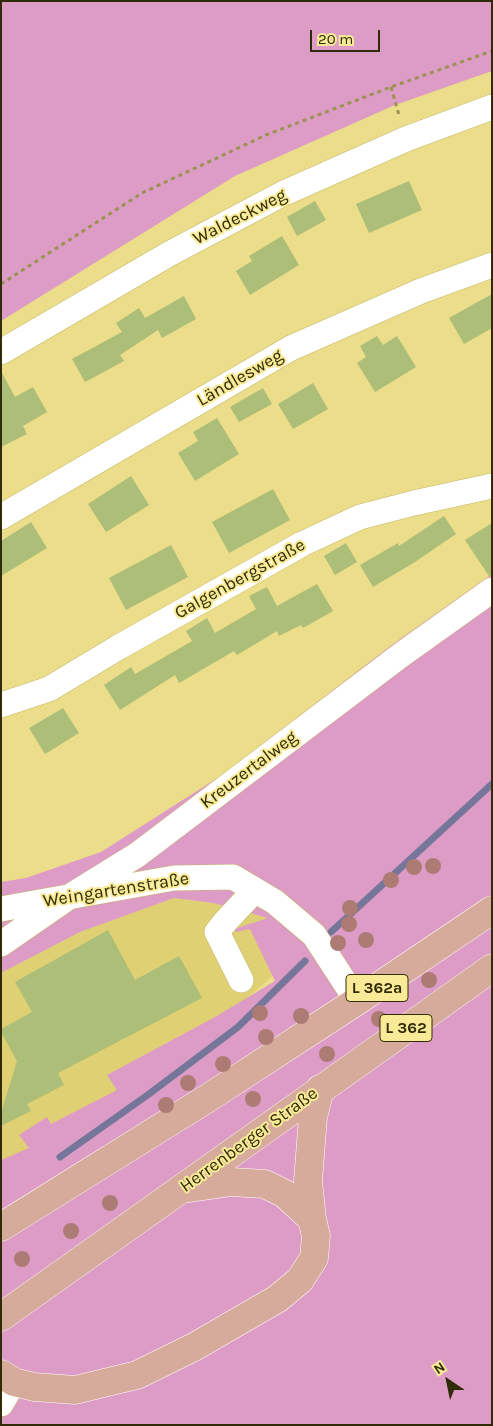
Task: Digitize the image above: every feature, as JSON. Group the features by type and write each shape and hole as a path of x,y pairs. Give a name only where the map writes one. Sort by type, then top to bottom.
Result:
{"main road":[{"name":"L 362a","path":"1,1227 208,1098 492,910"},
{"name":"Herrenberger Straße","path":"4,1315 492,968"},
{"path":"6,1387 75,1390 137,1374 194,1347 277,1300 300,1280 314,1258 316,1236 312,1219 308,1181 313,1117 320,1089"},
{"path":"179,1190 231,1182 264,1184 285,1194 312,1219"}],"street":[{"name":"Waldeckweg","path":"1,352 169,254 282,194 406,139 492,107"},
{"name":"Ländlesweg","path":"1,517 291,348 421,291 492,265"},
{"name":"Galgenbergstraße","path":"1,705 49,689 302,544 360,517 492,486"},
{"name":"Kreuzertalweg","path":"1,944 69,897 137,855 401,655 492,590"},
{"name":"Weingartenstraße","path":"1,909 174,878 234,878 275,902 314,935 357,1001"},
{"path":"241,980 217,932 255,890"},
{"path":"1,1210 50,1197"}],"path":[{"path":"1,284 142,192 266,135 492,51"},
{"path":"391,87 406,139"}],"shaded area":[{"path":"1,1 492,1 492,71 395,105 235,176 1,321"},
{"path":"492,574 492,1425 1,1425 1,1160 29,1148 19,1135 47,1117 51,1124 117,1090 107,1075 215,1017 275,981 250,929 236,932 234,929 268,918 213,903 174,898 80,932 1,973 1,882 26,878 101,852 222,775 393,644"},
{"path":"174,898 213,903 269,918 285,965 198,1041 1,1171 1,973 80,932"}],"building":[{"path":"409,181 422,210 369,233 356,204"},
{"path":"315,201 326,220 297,236 287,217"},
{"path":"282,236 299,265 250,295 236,271 252,261 249,256"},
{"path":"492,294 492,328 464,344 449,318"},
{"path":"184,296 196,319 162,338 158,330 120,355 124,361 85,382 72,359 122,332 116,323 139,308 145,318"},
{"path":"377,336 383,345 397,336 416,367 375,392 357,363 366,357 360,346"},
{"path":"1,371 15,397 33,387 47,412 23,426 27,434 1,447"},
{"path":"313,383 328,409 293,429 278,404"},
{"path":"263,388 272,404 239,422 230,407"},
{"path":"217,418 239,454 195,481 178,453 198,441 193,432"},
{"path":"131,476 149,505 106,532 88,504"},
{"path":"273,489 290,520 229,553 212,522"},
{"path":"444,516 456,534 415,562 373,587 360,565 398,543 399,546"},
{"path":"31,522 47,548 1,576 1,541"},
{"path":"492,523 492,576 489,576 465,540"},
{"path":"346,543 357,562 335,575 324,556"},
{"path":"171,545 188,577 126,610 109,578"},
{"path":"317,584 333,611 303,628 301,625 279,636 277,631 237,655 234,651 179,683 175,675 120,710 104,685 131,667 135,674 192,641 186,631 207,618 215,633 256,609 249,596 267,587 277,606"},
{"path":"63,708 79,733 45,754 29,728"},
{"path":"108,930 135,980 179,956 202,998 58,1073 64,1085 27,1104 31,1111 1,1126 1,1113 17,1061 1,1029 32,1012 15,982"}],"waterway":[{"path":"331,932 492,784"},
{"path":"60,1157 149,1094 238,1027 305,961"}]}
